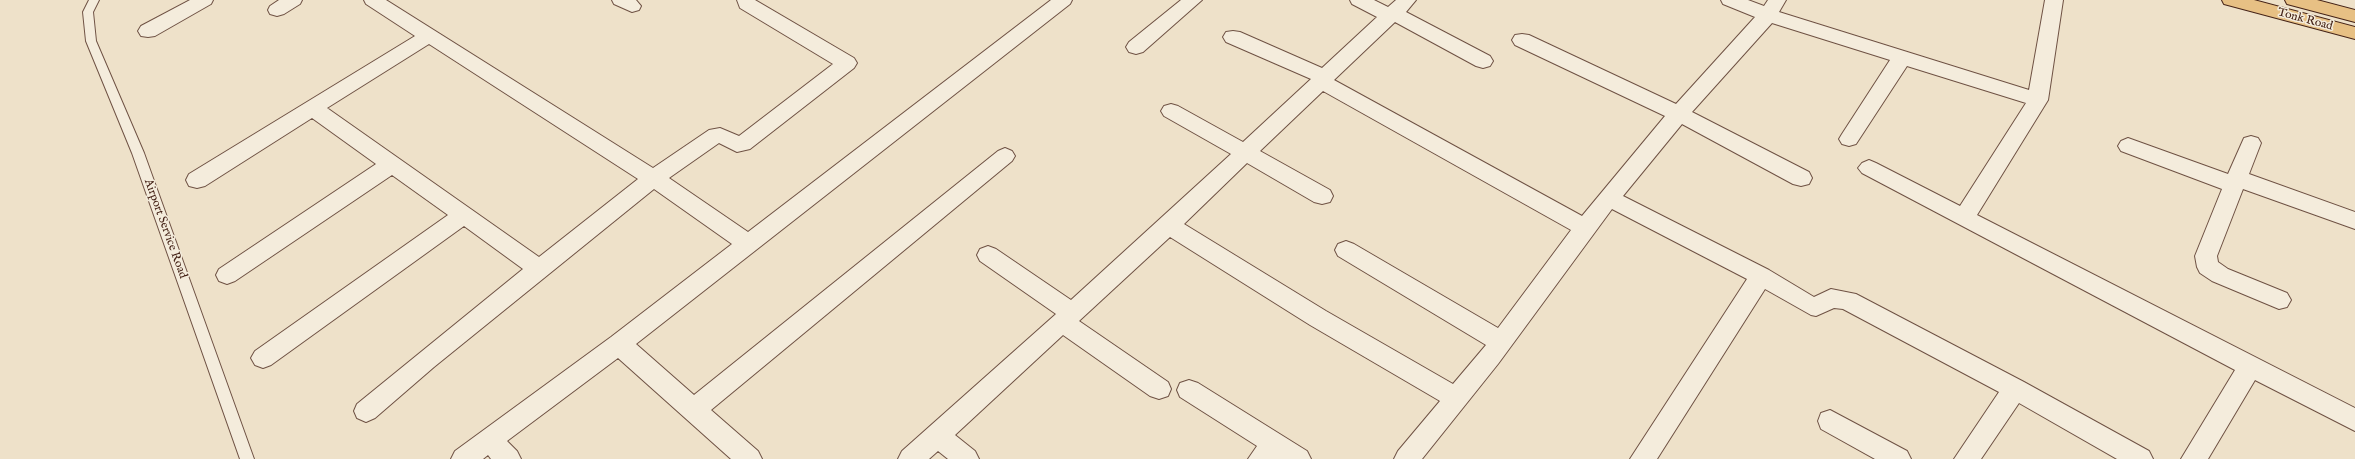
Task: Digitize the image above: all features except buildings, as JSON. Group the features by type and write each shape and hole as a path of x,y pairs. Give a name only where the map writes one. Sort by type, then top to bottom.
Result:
{"main road":[{"name":"Tonk Road","path":"2231,0 2355,33"},
{"name":"Tonk Road","path":"2294,0 2355,16"}],"street":[{"path":"148,31 204,0"},
{"path":"374,0 653,178 749,244"},
{"path":"366,410 653,178 716,135 720,134 737,144 743,144 847,63 747,4 746,0"},
{"path":"464,459 619,344 1063,0"},
{"path":"1136,47 1193,0"},
{"path":"1359,0 1396,9 1483,61"},
{"path":"1730,0 1773,7 1902,58 2038,100"},
{"path":"1964,218 2038,100 2047,34 2054,0"},
{"path":"1412,457 1456,398 1501,342 1585,228 1609,198 1679,114 1773,7"},
{"path":"911,459 1168,226 1396,9"},
{"path":"198,180 314,109 430,35"},
{"path":"1233,36 1322,79 1585,228"},
{"path":"1522,40 1679,114 1801,178"},
{"path":"1849,139 1902,58"},
{"path":"314,109 540,269"},
{"path":"1171,111 1322,196"},
{"path":"2251,143 2206,256 2208,267 2220,275 2279,300"},
{"path":"2128,146 2355,221"},
{"path":"694,410 1005,156"},
{"path":"227,275 392,164"},
{"path":"1869,168 2250,367 2355,420"},
{"path":"1609,198 1761,276 1811,306 1816,307 1831,298 1839,298 1848,301 2015,389 2140,459"},
{"path":"263,358 464,215"},
{"path":"1168,226 1318,318 1456,398"},
{"path":"1346,250 1501,342"},
{"path":"988,255 1159,389"},
{"path":"1643,459 1761,276"},
{"path":"619,344 750,459"},
{"path":"2194,459 2250,367"},
{"path":"1968,459 2015,389"},
{"path":"1189,390 1268,451 1298,459"},
{"path":"1830,422 1898,459"},
{"path":"937,435 966,459"},
{"path":"489,440 508,459"}],"lane":[{"name":"Airport Service Road","path":"94,0 88,12 91,41 138,153 247,459"}]}
